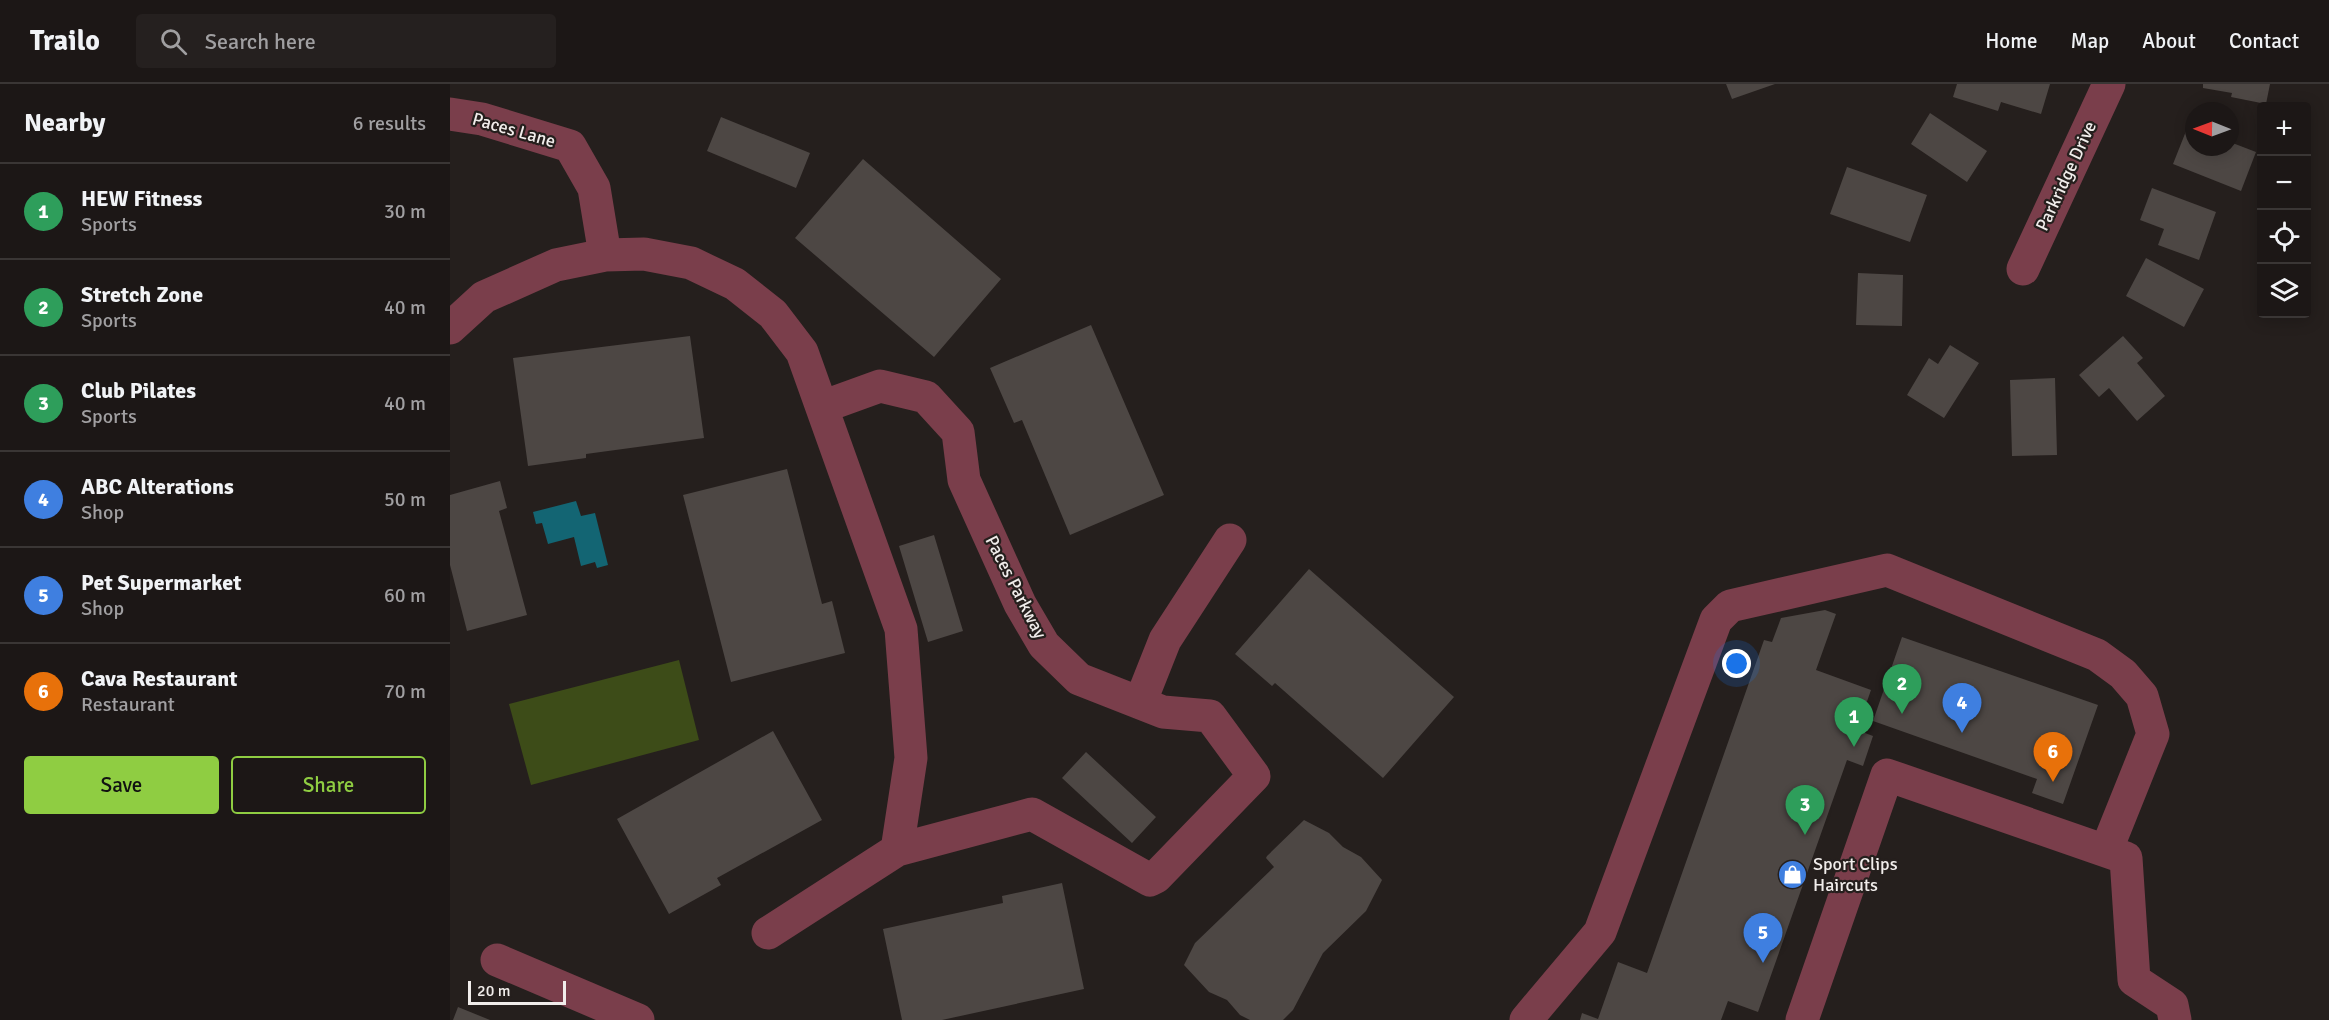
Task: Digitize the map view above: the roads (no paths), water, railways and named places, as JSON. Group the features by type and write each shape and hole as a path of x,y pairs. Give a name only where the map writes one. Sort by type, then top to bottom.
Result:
{"street":[{"name":"Parkridge Drive","path":"2024,269 2109,84"},
{"name":"Paces Lane","path":"450,114 483,119 570,146 594,188 605,255"},
{"path":"450,328 484,297 556,265 605,255 644,254 691,263 735,284 773,314 802,352 901,629 911,759 897,850 768,933"},
{"name":"Paces Parkway","path":"822,407 880,386 926,397 958,432 964,480 1020,604 1044,645 1079,679 1163,712 1210,716 1254,776 1156,877 1150,880 1032,814 897,850"},
{"path":"1140,703 1165,640 1230,540"},
{"path":"1527,1020 1600,932 1716,620 1730,606 1887,570 2097,655 2123,674 2142,696 2153,734 2106,851"},
{"path":"1802,1020 1887,775 2126,858 2134,980 2180,1015"},
{"path":"497,960 638,1020"}],"water":[{"path":"576,501 581,516 595,513 608,565 597,568 595,562 581,566 574,537 548,544 542,523 536,524 533,512"}],"place":[{"name":"Stretch Zone","path":"1902,714"},
{"name":"ABC Alterations","path":"1962,733"},
{"name":"HEW Fitness","path":"1854,747"},
{"name":"Cava Restaurant","path":"2053,782"},
{"name":"Club Pilates","path":"1805,835"},
{"name":"Sport Clips Haircuts","path":"1792,874"},
{"name":"Pet Supermarket","path":"1763,963"}]}
